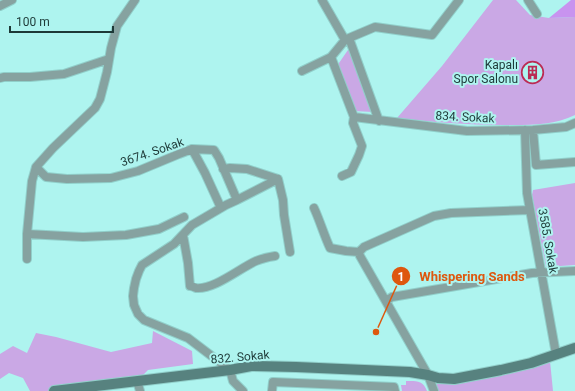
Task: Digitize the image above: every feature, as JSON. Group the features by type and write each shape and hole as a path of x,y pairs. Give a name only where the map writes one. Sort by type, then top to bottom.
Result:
{"street":[{"path":"0,6 12,0"},
{"path":"27,259 27,234 32,181 36,167 53,148 95,108 102,92 117,26 135,0"},
{"path":"322,0 347,39 379,121"},
{"path":"302,71 331,57 347,39 375,27 432,35 459,0"},
{"path":"528,0 537,14"},
{"path":"331,57 354,117 353,123 362,146 351,172 342,176"},
{"path":"0,78 64,74 109,59"},
{"name":"834. Sokak","path":"354,117 467,131 529,130 566,127 575,122"},
{"path":"529,130 536,165 575,162"},
{"name":"3585. Sokak","path":"529,130 527,193 556,354"},
{"path":"192,149 214,150 237,200"},
{"name":"3674. Sokak","path":"36,167 46,177 67,179 111,178 138,171 192,149 221,208"},
{"path":"223,169 247,169 278,179"},
{"path":"244,391 233,381 230,370 188,338 144,320 138,314 134,306 134,288 142,265 174,244 192,225 221,208 278,179"},
{"path":"278,179 283,200 290,252"},
{"path":"314,208 330,248 359,252 364,247 434,216 451,213 530,210"},
{"path":"27,234 83,237 126,235 159,229 184,217"},
{"path":"183,235 190,286 196,288 210,286 255,261 265,257 275,256"},
{"path":"359,252 386,301 433,377 434,390"},
{"path":"386,301 392,298 541,272 575,271"},
{"name":"832. Sokak","path":"54,391 138,386 251,366 393,371 454,379 531,363 575,348"},
{"path":"272,391 273,382 394,387 395,391"}],"shaded area":[{"path":"493,0 516,0 530,15 549,18 575,17 575,115 567,119 549,123 521,125 463,124 397,118 442,66"},
{"path":"571,0 575,0 575,17 549,18"},
{"path":"350,47 373,112 354,111 338,67 339,63"},
{"path":"575,183 575,265 546,267 532,195 533,190"},
{"path":"153,331 192,351 193,364 148,370 137,381 54,391 30,391 23,378 9,373 0,379 0,354 13,346 27,353 36,333 111,352 152,343"},
{"path":"550,361 553,391 438,391 437,387 437,384 466,382 509,373"},
{"path":"406,381 416,381 421,383 427,391 402,391 401,385 406,385"}],"place":[{"name":"Kapalı Spor Salonu","path":"533,72"},
{"name":"Whispering Sands","path":"376,332"}]}
